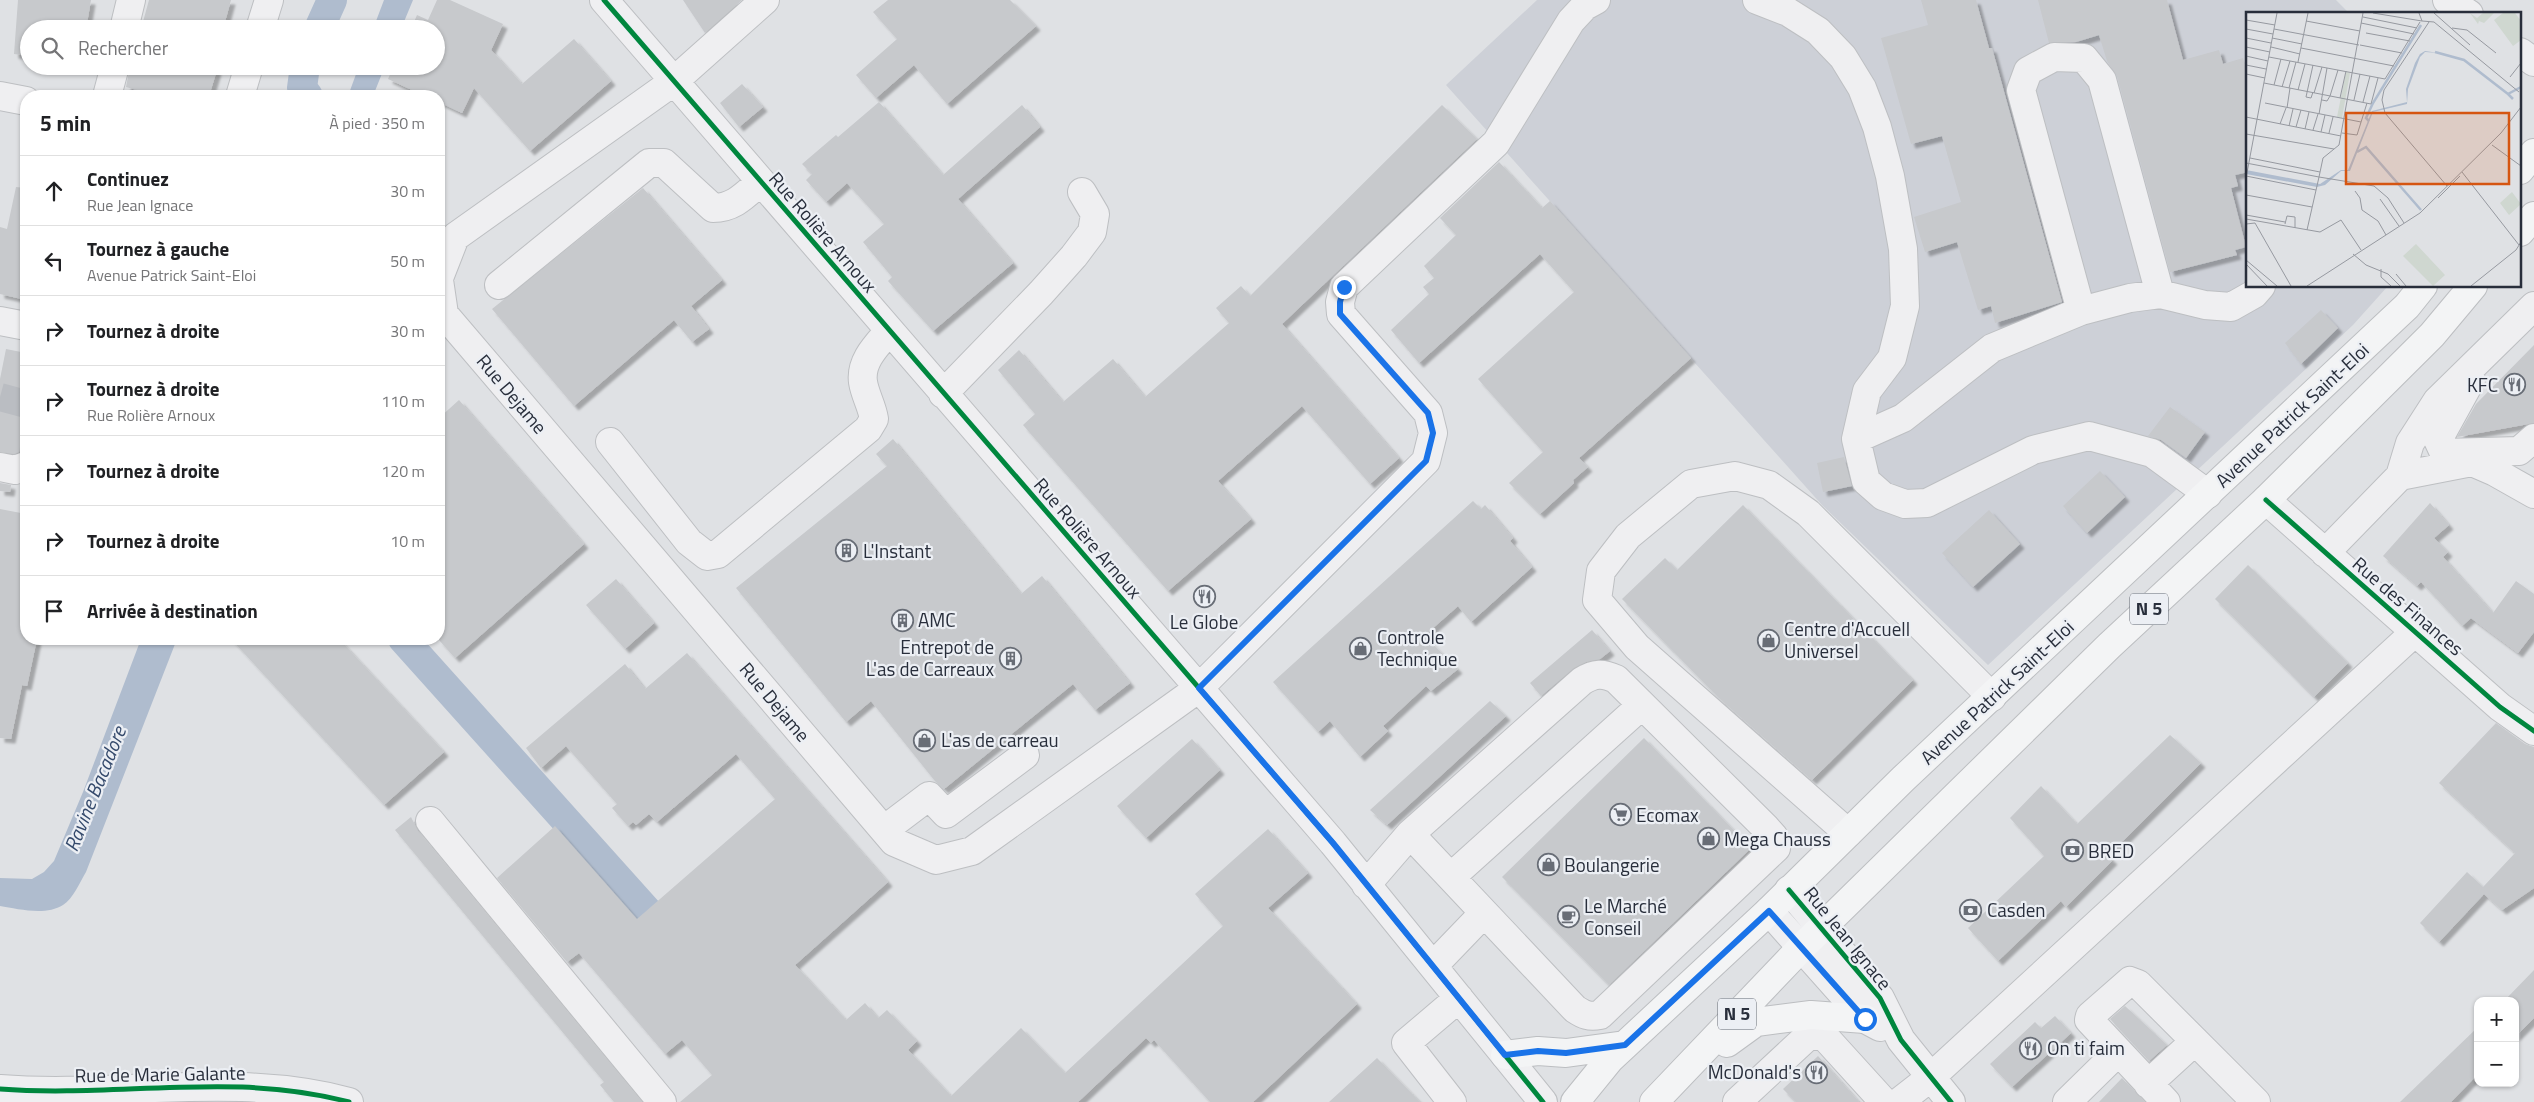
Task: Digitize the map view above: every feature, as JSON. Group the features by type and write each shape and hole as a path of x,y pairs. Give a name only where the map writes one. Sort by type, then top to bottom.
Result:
{"main road":[{"path":"2522,168 2534,153"},
{"path":"2522,230 2534,216"},
{"name":"Avenue Patrick Saint-Eloi","path":"1574,1102 1610,1059 1769,911 1992,696 2407,306 2421,288"},
{"name":"Avenue Patrick Saint-Eloi","path":"1659,1096 1801,948 2109,646 2266,500 2432,335 2472,288"},
{"path":"1659,1096 1756,1022 1811,1015 1865,1019"},
{"path":"1505,1055 1538,1051 1566,1053 1625,1045"}],"street":[{"path":"126,20 131,0"},
{"path":"263,20 269,0"},
{"name":"Rue Rolière Arnoux","path":"604,0 1199,688 1366,885 1543,1102"},
{"name":"Rue Dejame","path":"445,263 455,237 673,82 765,0"},
{"name":"Rue Dejame","path":"445,315 894,842 936,860 972,850 1199,688 1426,461 1433,433 1428,413 1340,314 1340,302 1344,287 1496,143 1571,20 1585,6 1596,0"},
{"path":"1757,0 1788,12 1818,31 1844,58 1862,88 1877,127 1890,176 1903,249 1905,306 1892,358 1867,392 1856,439 1866,481 1883,496 1905,504 1927,503 2033,450 2089,436 2152,453 2208,494"},
{"path":"2447,0 2467,12"},
{"path":"2522,53 2534,62"},
{"path":"2080,311 2022,90 2028,71 2054,56 2084,58 2102,80 2160,294"},
{"path":"108,90 112,75"},
{"path":"242,90 246,75"},
{"path":"0,96 20,100"},
{"path":"499,285 650,163 664,163 713,208 724,208 736,203 760,182"},
{"path":"943,394 1041,293 1074,256 1092,232 1095,214 1082,192"},
{"path":"1856,439 1903,418 1992,348 2080,311 2130,298 2160,294 2206,305 2231,307 2254,294 2259,288"},
{"path":"2325,553 2400,476 2410,443 2437,401 2534,306"},
{"path":"0,321 20,325"},
{"path":"610,442 689,542 707,556 718,554 868,429 874,419 863,382 863,372 870,352 889,331"},
{"path":"2486,352 2438,440 2444,453 2527,445"},
{"path":"2400,476 2472,462 2495,472 2534,494"},
{"path":"0,466 15,470 20,468"},
{"path":"1848,834 1637,647 1597,600 1601,571 1628,536 1691,484 1736,476 1769,485 1808,513 1992,696"},
{"name":"Rue des Finances","path":"2266,500 2500,706 2534,731"},
{"path":"1899,1102 1931,1077 2415,632"},
{"path":"1366,885 1410,834 1590,676 1606,674 1616,679 1766,828 1776,842 1772,853 1600,1015 1585,1015 1575,1009 1410,834"},
{"path":"1451,877 1642,705"},
{"path":"884,830 929,796 946,814 1025,755"},
{"path":"430,821 662,1102"},
{"name":"Rue Jean Ignace","path":"1789,890 1880,998 1901,1040 1951,1102"},
{"name":"Rue Jean Ignace","path":"1769,911 1865,1019 1901,1040"},
{"path":"1433,966 1484,913"},
{"path":"2195,1042 2157,1093 2089,1020 2090,1016 2130,981 2138,984 2256,1102"},
{"path":"1452,1102 1406,1043 1459,998"},
{"path":"1738,1102 1808,1036 1824,1036 1884,1102"},
{"path":"2067,1102 2118,1052"},
{"name":"Rue de Marie Galante","path":"0,1089 34,1092 232,1086 322,1094 350,1102"}],"shaded area":[{"path":"1537,0 2336,0 2348,12 2246,12 2246,288 2386,288 2353,325 1988,665 1822,505 1446,85"}],"water":[{"path":"384,0 413,0 405,20 376,20"},
{"path":"356,75 381,75 375,90 350,90"},
{"name":"Ravine Bacadore","path":"139,645 175,645 86,872 70,899 56,908 40,911 0,906 0,878 32,879 44,872 54,861 83,792"}],"building":[{"path":"18,0 91,0 88,20 20,20 20,55 14,54"},
{"path":"149,0 231,0 225,20 143,20"},
{"path":"437,0 450,0 503,24 491,50 522,84 574,39 611,81 530,151 474,88 462,113 445,105 445,90 412,90 388,79 390,75 445,75 445,20 428,20"},
{"path":"683,0 742,0 705,33"},
{"path":"888,0 1010,0 1036,26 947,104 914,65 876,98 856,75 897,39 873,12"},
{"path":"1921,0 1976,0 1989,48 1992,48 2062,302 1995,323 1991,306 1978,310 1957,242 1925,252 1914,217 1961,202 1942,136 1911,144 1881,38 1928,25"},
{"path":"2038,0 2167,0 2183,60 2219,50 2223,64 2243,58 2246,68 2246,172 2235,175 2238,186 2231,188 2246,247 2235,250 2237,255 2170,272 2117,76 2107,61 2099,35 2076,42 2049,43"},
{"path":"417,15 428,20 415,20"},
{"path":"128,75 215,75 211,90 137,90 126,87"},
{"path":"742,84 763,107 739,127 720,103"},
{"path":"879,102 943,175 1022,105 1040,127 958,199 1013,263 933,331 888,281 892,277 863,242 884,224 847,183 826,202 806,180 812,174 802,164 836,135 838,137"},
{"path":"1442,105 1477,139 1282,324 1399,458 1370,484 1302,406 1218,481 1251,519 1168,591 1023,425 1035,414 998,370 1019,350 1063,402 1113,359 1145,397 1229,323 1216,308 1241,286 1250,296"},
{"path":"1499,162 1542,208 1550,201 1691,358 1579,458 1588,467 1573,480 1574,483 1540,514 1509,483 1543,452 1478,379 1574,292 1540,254 1419,363 1391,330 1429,294 1423,287 1434,278 1424,266 1456,235 1440,218"},
{"path":"16,187 20,187 20,299 0,294 0,227 7,229"},
{"path":"643,188 722,280 691,306 709,329 692,342 674,320 574,406 492,309"},
{"path":"2321,310 2338,328 2301,364 2285,343"},
{"name":"KFC","path":"2534,345 2534,423 2457,437 2476,404"},
{"path":"6,349 20,352 20,447 19,452 14,454 0,452 0,379"},
{"path":"459,400 584,544 455,658 443,645 445,645 445,413"},
{"path":"2170,407 2205,432 2186,458 2161,440 2148,436"},
{"path":"893,439 1021,594 1042,576 1130,683 1095,710 1073,684 944,789 935,781 871,701 846,722 736,588 887,466 876,454"},
{"path":"1844,457 1852,486 1823,492 1817,463"},
{"path":"2100,471 2125,497 2087,533 2063,506"},
{"path":"0,483 11,485 10,492 0,491"},
{"name":"Controle Technique","path":"1473,501 1481,509 1485,505 1513,538 1510,541 1532,567 1471,622 1458,606 1424,636 1458,669 1431,691 1426,686 1383,726 1388,731 1360,757 1330,721 1318,732 1273,682"},
{"path":"2430,503 2449,525 2434,538 2448,552 2443,557 2493,613 2516,581 2534,594 2534,632 2518,653 2471,618 2462,626 2421,582 2417,586 2383,556"},
{"name":"Centre d'Accuell Universel","path":"1743,505 1913,680 1812,780 1718,697 1622,599 1665,558 1677,570"},
{"path":"0,509 20,513 20,645 36,645 27,686 22,685 11,739 0,738"},
{"path":"1989,510 2020,544 1973,587 1942,553"},
{"path":"2248,565 2348,663 2314,697 2215,599"},
{"path":"616,579 654,623 625,649 586,605"},
{"path":"1592,630 1610,651 1600,659 1586,662 1574,668 1541,696 1530,683"},
{"path":"237,645 345,645 444,752 384,805"},
{"path":"687,653 888,882 795,965 846,1020 865,1003 878,1018 887,1010 917,1041 908,1050 951,1096 1021,1028 1065,1073 1223,926 1195,894 1268,829 1308,873 1268,908 1357,1004 1253,1102 1210,1102 1154,1040 1151,1043 1146,1038 1078,1102 680,1102 712,1075 682,1040 665,1054 579,953 567,962 497,878 555,826 637,919 775,799 736,754 657,822 649,814 636,825 633,822 628,826 612,808 617,804 566,746 541,768 526,748 625,664 645,689"},
{"path":"1490,701 1506,716 1387,825 1370,810"},
{"path":"2496,723 2525,744 2534,747 2534,888 2502,910 2484,894 2439,942 2420,923 2467,872 2483,887 2515,853 2439,783"},
{"name":"BRED","path":"2170,735 2201,763 2108,856 2113,860 2066,907 2061,901 1998,961 1968,928 2044,856 2010,818 2041,786 2077,824"},
{"path":"1644,738 1751,848 1609,985 1502,877"},
{"path":"1192,739 1220,770 1146,838 1117,806"},
{"path":"411,817 418,831 642,1102 614,1102 600,1085 604,1082 395,830"},
{"path":"2534,970 2534,1018 2519,1033 2519,997 2508,997"},
{"path":"2125,1006 2167,1045 2149,1061 2110,1019"},
{"name":"On ti faim","path":"2055,1016 2071,1033 2012,1087 1990,1064 2035,1022 2041,1028"},
{"path":"2474,1031 2474,1078 2451,1102 2400,1102"},
{"name":"McDonald's","path":"1818,1056 1859,1102 1796,1102 1783,1089"},
{"path":"1377,1058 1420,1102 1329,1102"},
{"path":"2122,1078 2145,1102 2099,1102"}],"waterway":[{"path":"323,20 332,0"},
{"path":"304,75 302,88 304,90"},
{"path":"408,645 674,941"}],"tunnel":[{"path":"0,397 20,402"}],"cycle path":[{"path":"604,0 1333,843 1543,1102"},
{"path":"2266,500 2500,707 2534,731"},
{"path":"1789,890 1880,998 1901,1040 1951,1102"},
{"path":"0,1089 44,1091 175,1087 263,1088 306,1093 349,1102"}],"place":[{"name":"KFC","path":"2514,385"},
{"name":"L'Instant","path":"847,551"},
{"name":"Le Globe","path":"1204,596"},
{"name":"AMC","path":"902,620"},
{"name":"Centre d'Accuell Universel","path":"1768,640"},
{"name":"Controle Technique","path":"1361,648"},
{"name":"Entrepot de L'as de Carreaux","path":"1010,658"},
{"name":"L'as de carreau","path":"925,740"},
{"name":"Ecomax","path":"1620,815"},
{"name":"Mega Chauss","path":"1708,839"},
{"name":"BRED","path":"2072,851"},
{"name":"Boulangerie","path":"1548,865"},
{"name":"Casden","path":"1971,910"},
{"name":"Le Marché Conseil","path":"1568,917"},
{"name":"On ti faim","path":"2031,1048"},
{"name":"McDonald's","path":"1817,1072"}],"route":[{"path":"1344,287 1340,302 1340,314 1428,413 1433,433 1426,461 1199,688 1333,843 1505,1055 1538,1051 1566,1053 1625,1045 1769,911 1865,1019"}]}
